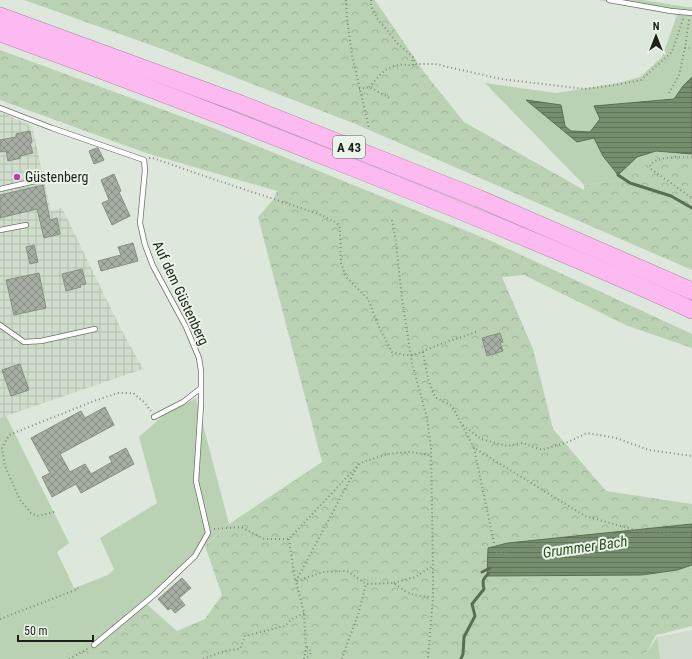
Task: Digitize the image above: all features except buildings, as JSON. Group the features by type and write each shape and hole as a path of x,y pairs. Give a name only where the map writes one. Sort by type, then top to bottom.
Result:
{"highway":[{"name":"A 43","path":"0,16 241,104 470,195 692,291"},
{"name":"A 43","path":"0,33 235,121 448,206 692,310"},
{"path":"654,293 692,318"}],"lane":[{"path":"609,0 689,13"},
{"path":"0,108 144,160"},
{"name":"Auf dem Güstenberg","path":"144,160 140,223 145,245 153,266 186,327 199,358 201,372 201,404 196,481 207,529"},
{"path":"0,189 35,181"},
{"path":"0,230 26,224"},
{"path":"0,325 24,342 41,341 95,329"},
{"path":"154,417 183,402 201,388"},
{"path":"94,645 154,595 195,556 208,533 207,529"}],"path":[{"path":"346,0 351,47 369,128"},
{"path":"371,0 371,6 378,20 396,42 413,57 416,64 436,64 501,79 585,89 641,80 672,52 689,13"},
{"path":"669,93 679,74 685,48 689,13"},
{"path":"685,48 692,48"},
{"path":"369,88 385,70 391,66 413,65 413,57"},
{"path":"360,89 369,88 390,98"},
{"path":"692,157 663,158 653,162 650,165 651,169 692,198"},
{"path":"144,160 152,158 321,215 337,223 340,228 341,263 346,277 368,299 378,325 392,352 404,356 411,356 476,332"},
{"path":"392,220 412,366 427,418 431,455 433,566 428,659"},
{"path":"423,352 428,378 435,397 452,406 474,448 496,553 692,529"},
{"path":"54,512 38,516 31,513 20,500 5,466 2,448 9,435 118,393 133,393 144,402 154,417"},
{"path":"462,424 481,439 497,442 507,446 522,443 542,450 568,442 587,433 616,438 649,450 692,456"},
{"path":"474,448 585,516 649,534"},
{"path":"207,529 240,527 264,539 290,539 360,463 388,454 409,452 431,455"},
{"path":"296,581 360,463"},
{"path":"290,539 296,581 304,613 304,659"},
{"path":"296,581 323,572 347,571 366,584 394,583 415,577 433,566"},
{"path":"394,583 405,592 418,596 432,597"},
{"path":"342,659 358,615 366,584"},
{"path":"0,619 78,589 77,587"},
{"path":"203,659 224,651 240,649 245,636 286,626 292,619 304,613"},
{"path":"69,659 94,645"},
{"path":"304,659 309,656 311,652 309,648 305,646"}],"shaded area":[{"path":"0,112 32,126 51,211 62,208 121,329 143,369 0,418"},
{"path":"692,630 692,659 660,659 657,637"}],"green space":[{"path":"24,0 375,0 424,72 464,122 584,190 584,185 628,179 656,156 692,153 692,270 353,123 162,49"},
{"path":"598,0 643,0 692,7 692,161 628,179 584,185 485,83 556,93 618,83 640,77 662,57 677,15"},
{"path":"0,50 213,128 489,240 692,334 692,348 628,326 524,275 502,277 533,349 553,429 606,491 692,504 692,626 656,635 646,654 625,659 57,659 98,634 143,601 177,631 205,619 222,595 205,546 229,524 322,462 258,217 273,200 277,191 146,153 0,100"},
{"path":"196,398 229,524 143,601 98,634 57,659 0,659 0,418 6,416 69,543 57,552 74,588 108,575 114,569 100,538 157,503 139,437 165,414"},
{"path":"657,637 660,659 625,659 646,654"}],"water":[{"path":"692,77 692,154 656,151 637,157 618,175 603,156 594,138 577,142 526,100 561,105 565,126 571,131 590,132 600,119 594,106 674,99 683,86"},
{"path":"692,524 692,565 677,570 642,575 487,576 488,548 508,543"}],"waterway":[{"name":"Grummer Bach","path":"618,175 630,183 671,196 692,208"},
{"name":"Grummer Bach","path":"482,572 490,568"},
{"path":"461,659 463,654 464,637 475,616 472,604 484,589 484,580 489,573"}],"place":[{"name":"Güstenberg","path":"17,177"}]}
